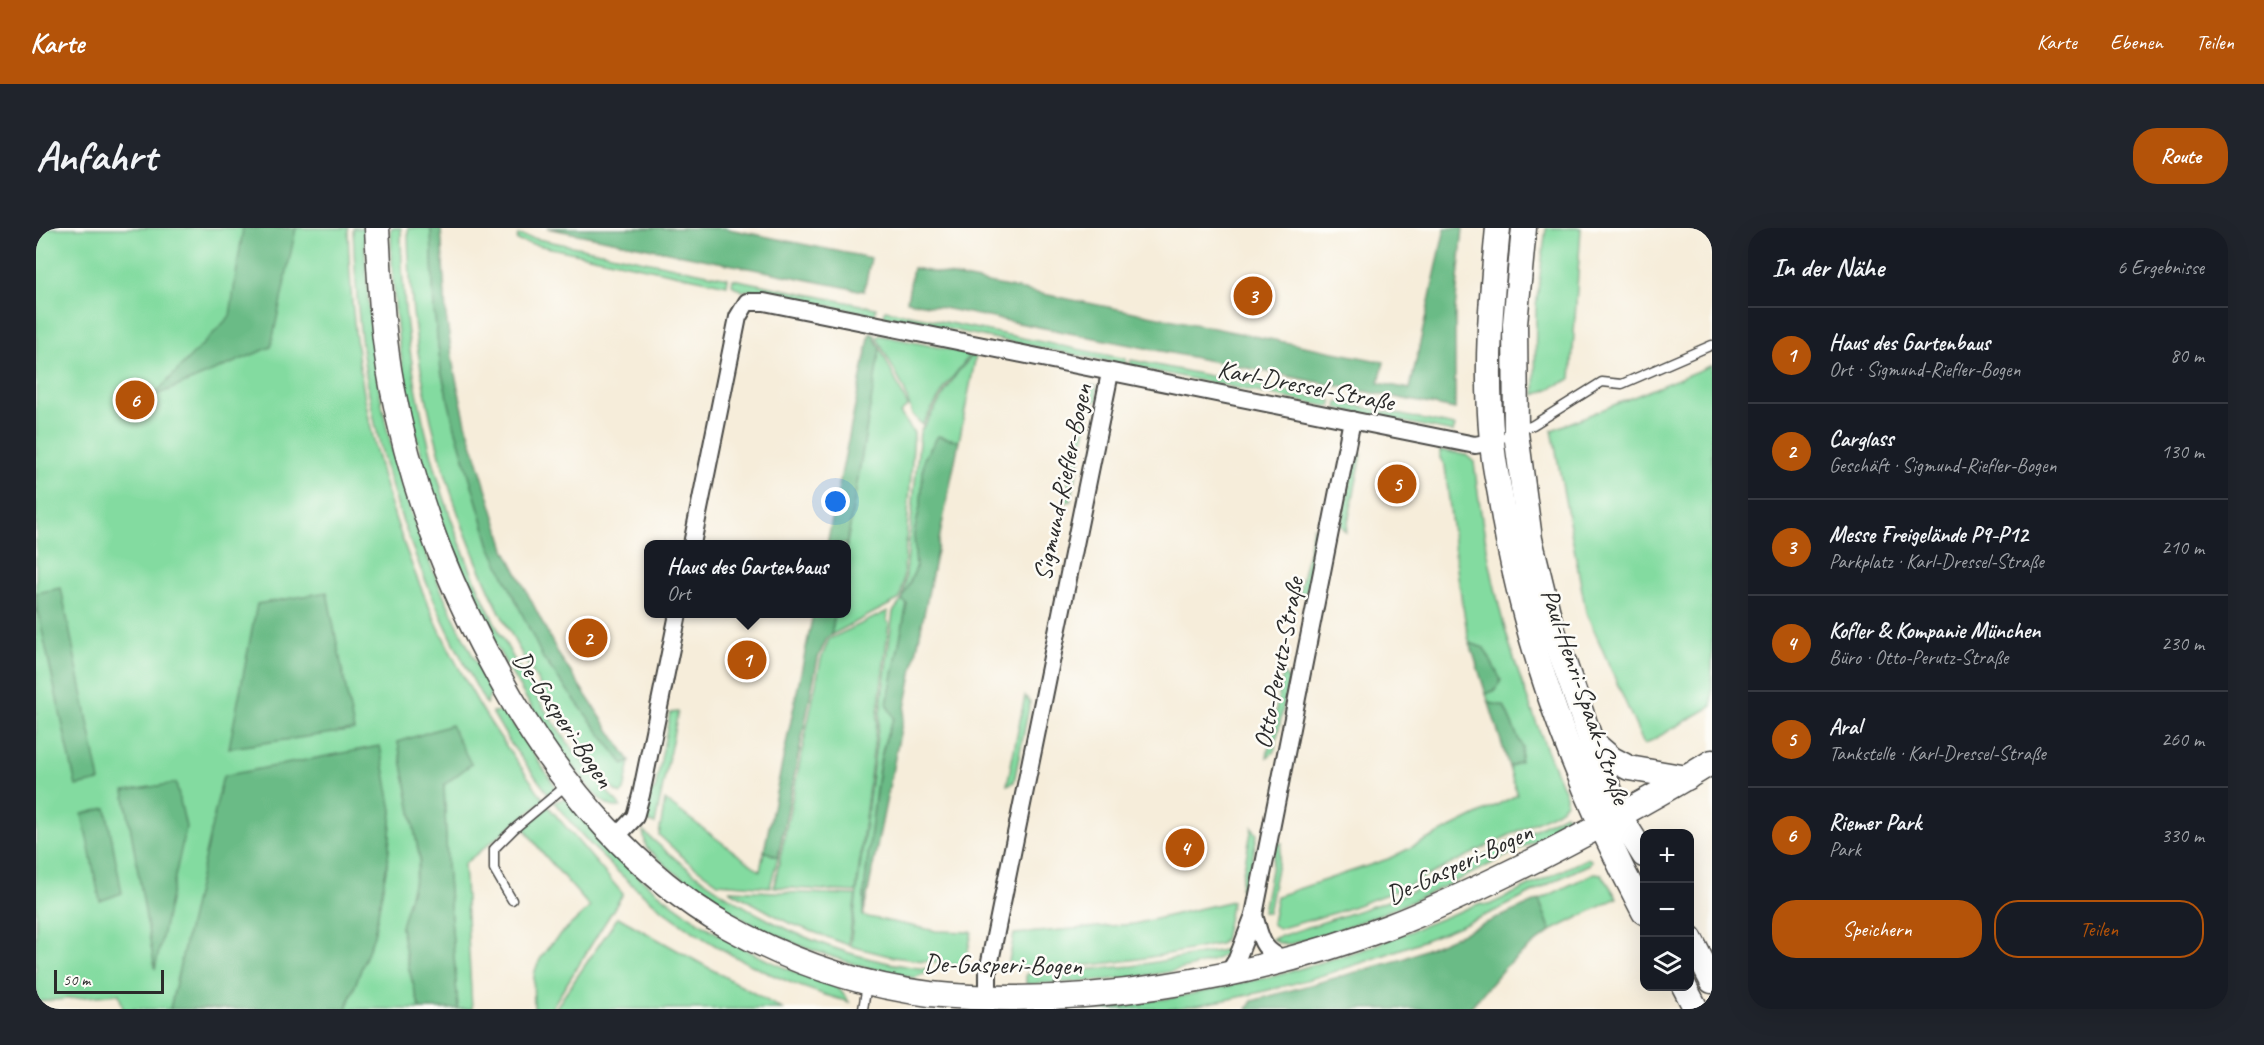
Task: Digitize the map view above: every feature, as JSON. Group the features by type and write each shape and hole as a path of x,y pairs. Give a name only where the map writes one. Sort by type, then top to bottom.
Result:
{"main road":[{"name":"De-Gasperi-Bogen","path":"377,228 380,291 391,382 405,448 429,527 454,589 487,657 526,723 569,783 616,837 662,879 724,925 793,958 826,971 868,982 926,993 988,998 1095,994 1228,974 1332,946 1429,911 1500,878 1611,821 1712,762"},
{"name":"Paul-Henri-Spaak-Straße","path":"1498,228 1489,321 1489,387 1492,442 1507,543 1528,631 1557,715 1611,821"},
{"name":"Paul-Henri-Spaak-Straße","path":"1524,228 1515,324 1516,433 1530,539 1551,625 1591,741 1611,821"},
{"path":"1591,741 1612,759 1629,768 1687,778"},
{"path":"1611,821 1640,851"},
{"path":"1611,821 1624,875 1640,905"},
{"path":"1694,947 1712,981"},
{"path":"1686,991 1696,1009"}],"street":[{"name":"Sigmund-Riefler-Bogen","path":"693,540 738,317 747,302 764,302 1110,373 988,971 988,998"},
{"name":"Karl-Dressel-Straße","path":"1110,373 1475,445 1492,442"},
{"name":"Otto-Perutz-Straße","path":"1228,974 1237,959 1254,915 1352,420"},
{"path":"616,837 635,817 677,618"},
{"name":"Otto-Perutz-Straße","path":"1254,915 1264,947 1273,955 1285,959"}],"lane":[{"path":"1492,442 1543,419 1602,382 1622,384 1712,345"},
{"path":"512,900 494,868 494,849 514,829 569,783"},
{"path":"863,1009 868,982"}],"green space":[{"path":"36,228 348,228 351,292 368,416 382,476 401,534 423,592 449,649 487,718 544,800 464,864 472,1009 458,1009 447,865 444,785 471,764 398,742 420,860 401,927 420,1009 346,1009 374,935 388,859 392,810 224,776 170,1009 123,1009 119,994 36,1002"},
{"path":"243,228 296,228 271,347 152,397 230,316"},
{"path":"353,228 364,228 374,351 383,411 393,453 419,535 435,575 452,615 492,692 486,704 445,624 410,542 395,499 373,412 363,351"},
{"path":"391,228 401,228 405,307 416,385 434,462 458,538 489,611 527,681 571,746 621,807 607,804 592,791 529,703 494,641 463,576 438,509 418,440 403,370 394,299"},
{"path":"408,228 431,228 434,310 441,370 454,424 490,546 624,765 630,761 624,791 621,794 615,791 568,729 527,664 492,597 463,527 440,455 423,382 412,306"},
{"path":"431,228 441,228 446,315 454,370 466,423 505,549 559,655 630,761 624,765 543,658 490,546 454,424 441,370 434,310"},
{"path":"547,228 724,228 871,258 864,291"},
{"path":"1445,228 1463,228 1455,311 1455,409 907,301 913,268 1384,362 1379,383 1410,389"},
{"path":"1546,228 1581,228 1571,379 1535,395 1536,306"},
{"path":"518,235 728,278 727,285 517,241"},
{"path":"733,279 876,308 875,315 752,290 742,291 732,285"},
{"path":"885,310 1126,359 1125,365 884,316"},
{"path":"870,333 875,335 880,348 848,540 828,540"},
{"path":"879,335 971,354 948,383 922,425 912,414 904,389 877,338"},
{"path":"880,348 908,406 900,413 914,433 903,584 900,599 831,635 834,618 851,618 851,540 848,540"},
{"path":"974,354 976,355 959,441 938,436 924,459 921,502 914,534 916,568 902,600 920,432 957,373"},
{"path":"1131,360 1333,401 1331,407 1129,366"},
{"path":"1712,365 1712,706 1644,745 1586,612 1552,430"},
{"path":"1088,385 1096,386 1098,400 1091,403 1071,501 1064,503"},
{"path":"1338,402 1455,426 1453,432 1337,408"},
{"path":"938,436 959,441 863,916 864,889 878,774 894,718 887,705 907,604 902,600 916,568 914,534 921,502 924,459"},
{"path":"1440,450 1466,455 1474,462 1488,555 1506,634 1529,704 1566,795 1566,802 1560,810 1401,889 1338,912 1278,929 1272,923 1277,896 1388,859 1517,795 1509,767 1520,761 1522,747 1504,706 1489,703 1486,694 1496,690 1500,679 1484,648 1470,643 1468,637 1458,577 1445,466 1440,458"},
{"path":"1356,452 1362,454 1346,532 1341,525"},
{"path":"1313,527 1318,534 1307,591 1299,596"},
{"path":"61,588 100,781 76,786 36,603 36,593"},
{"path":"327,592 354,730 229,748 257,604"},
{"path":"902,600 907,604 887,705 894,718 885,741 877,776 863,916 936,931 972,932 966,960 961,966 893,957 850,946 893,612"},
{"path":"888,611 887,621 889,623 856,892 774,887 821,659 829,639"},
{"path":"812,618 834,618 831,635 827,638 818,658 778,857 764,851"},
{"path":"1470,643 1484,648 1501,680 1496,690 1486,694"},
{"path":"1283,673 1289,680 1274,752 1267,757"},
{"path":"1025,696 1030,702 1014,782 1007,785"},
{"path":"1489,703 1504,706 1522,747 1520,761 1509,767"},
{"path":"504,711 556,787 549,795 511,744 492,712"},
{"path":"678,712 655,824 644,820 649,793 655,790 670,713"},
{"path":"451,725 471,764 444,785 447,865 458,1009 420,1009 401,927 420,860 398,742"},
{"path":"380,746 392,810 388,859 374,935 346,1009 170,1009 223,776"},
{"path":"176,783 186,827 155,969 124,791"},
{"path":"565,798 621,860 685,913 756,955 834,986 849,1002 805,988 763,970 723,950 685,926 616,870 584,837 554,802"},
{"path":"665,800 760,871 764,851 778,857 770,887 718,883 687,861 659,835"},
{"path":"548,806 623,894 551,1009 534,1009 534,980 539,962 551,944 590,907 524,828"},
{"path":"106,808 122,893 100,901 82,814"},
{"path":"1565,814 1571,822 1469,875 1399,906 1328,933 1290,944 1279,943 1272,939 1388,901 1423,886"},
{"path":"1252,827 1257,835 1247,886 1240,888"},
{"path":"643,831 705,881 774,922 810,939 848,952 887,963 927,969 926,973 914,978 860,966 803,947 748,922 670,869 646,847"},
{"path":"1282,843 1268,913 1263,912 1276,844"},
{"path":"1588,858 1591,860 1590,864 1488,914 1412,945 1332,972 1250,995 1170,1009 1083,1009 1172,998 1279,975 1368,948 1478,904 1489,905"},
{"path":"1594,873 1602,874 1617,898 1551,931 1539,900"},
{"path":"729,890 856,895 848,945 787,922"},
{"path":"1539,900 1551,931 1505,967 1469,1009 1247,1009 1252,1001 1403,959"},
{"path":"1232,901 1224,940 1220,944 1088,965 1008,967 1014,934 1134,924"},
{"path":"618,917 782,1009 555,1009"},
{"path":"1235,948 1217,958 1166,972 1105,980 1026,984 1026,974 1133,966"}],"place":[{"name":"Messe Freigelände P9-P12","path":"1253,296"},
{"name":"Riemer Park","path":"135,400"},
{"name":"Aral","path":"1397,484"},
{"name":"Carglass","path":"588,638"},
{"name":"Haus des Gartenbaus","path":"747,660"},
{"name":"Kofler & Kompanie München","path":"1185,848"}]}
